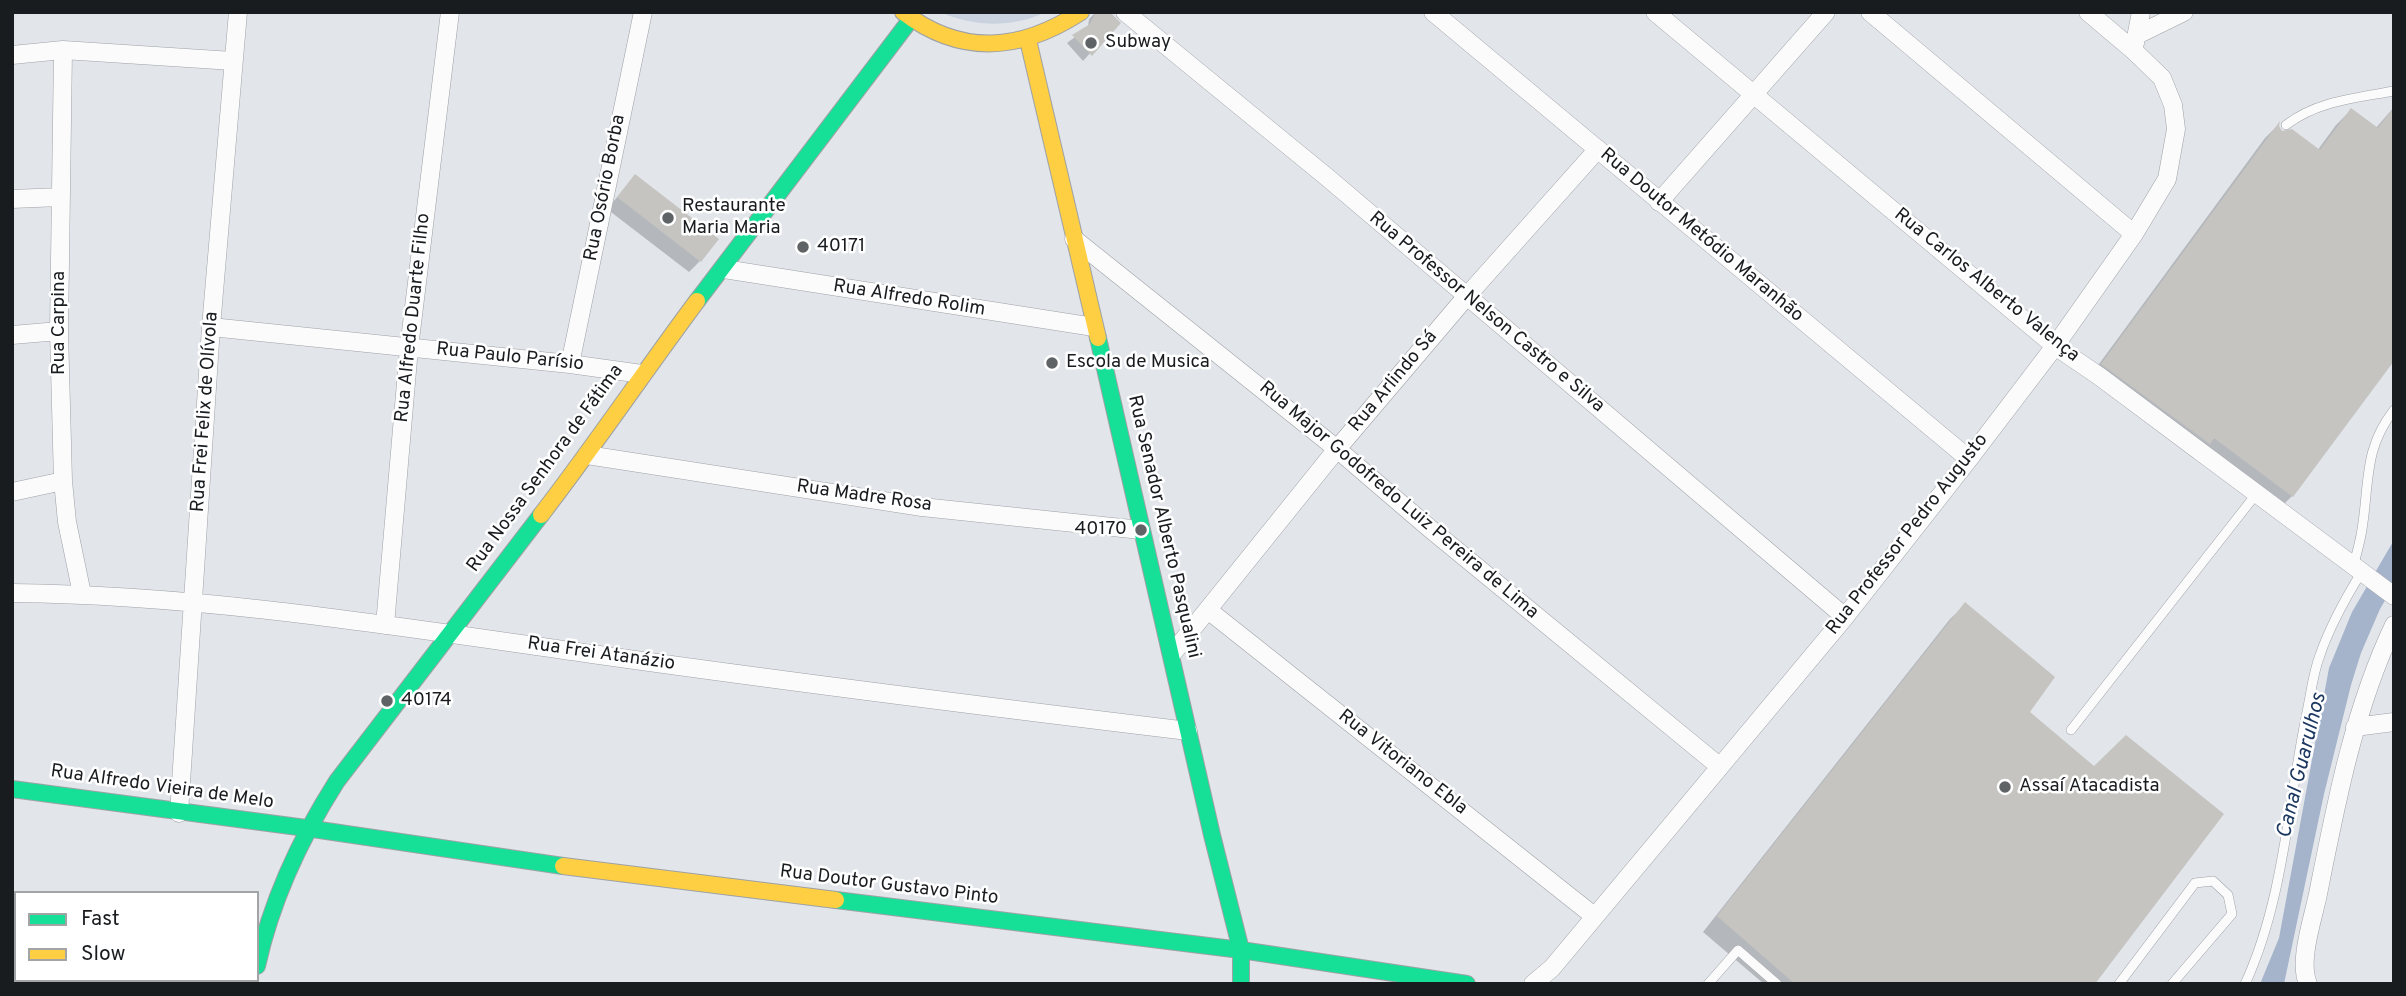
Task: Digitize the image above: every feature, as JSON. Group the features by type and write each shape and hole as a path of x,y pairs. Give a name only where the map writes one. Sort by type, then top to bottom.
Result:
{"street":[{"name":"Rua Frei Felix de Olívola","path":"179,813 211,327 238,12"},
{"name":"Rua Alfredo Duarte Filho","path":"384,625 409,348 450,12"},
{"name":"Rua Osório Borba","path":"570,364 643,12"},
{"path":"907,16 940,36 984,45 1028,40 1051,32 1081,12"},
{"name":"Rua Professor Nelson Castro e Silva","path":"1125,12 1328,178 1845,617"},
{"name":"Rua Carlos Alberto Valença","path":"1655,12 2055,346 2394,596"},
{"path":"1659,202 1826,12"},
{"path":"1870,12 2134,234"},
{"name":"Rua Professor Pedro Augusto","path":"1533,984 1552,968 1845,617 2055,346 2134,234 2167,179 2176,129 2173,105 2162,78 2135,43 2088,12"},
{"path":"2135,43 2141,12"},
{"path":"2135,43 2184,12"},
{"name":"Rua Nossa Senhora de Fátima","path":"259,956 264,932 286,870 306,828 337,781 587,455 642,374 724,269 907,16"},
{"name":"Rua Doutor Metódio Maranhão","path":"1445,16 1659,202 1969,459"},
{"name":"Rua Senador Alberto Pasqualini","path":"1028,40 1241,950 1241,984"},
{"path":"12,55 63,50 233,61"},
{"name":"Rua Carpina","path":"63,50 59,331 63,481 67,522 82,594"},
{"name":"Rua Arlindo Sá","path":"1172,654 1337,449 1466,297 1598,149"},
{"path":"12,199 60,197"},
{"name":"Rua Major Godofredo Luiz Pereira de Lima","path":"1074,239 1337,449 1719,766"},
{"name":"Rua Alfredo Rolim","path":"724,269 1094,327"},
{"name":"Rua Paulo Parísio","path":"211,327 570,364 642,374"},
{"path":"12,335 59,331"},
{"name":"Rua Madre Rosa","path":"587,455 922,506 1141,530"},
{"path":"12,492 63,481"},
{"name":"Rua Frei Atanázio","path":"12,593 82,594 193,602 384,625 793,683 1188,731"},
{"name":"Rua Vitoriano Ebla","path":"1208,610 1594,916"},
{"path":"2304,980 2330,832 2356,727 2373,674 2394,625"},
{"path":"2356,727 2394,722"},
{"name":"Rua Alfredo Vieira de Melo","path":"12,789 306,828"},
{"name":"Rua Doutor Gustavo Pinto","path":"306,828 588,870 1241,950 1467,984"}],"lane":[{"path":"2286,125 2300,114 2319,106 2394,91"},
{"path":"2245,984 2257,958 2272,902 2319,656 2357,570 2370,458 2383,424 2394,410"},
{"path":"2071,730 2257,493"},
{"path":"2119,984 2195,883 2213,881 2228,895 2232,914 2172,984"},
{"path":"1708,984 1738,950 1777,984"}],"shaded area":[{"path":"940,12 1046,12 1020,21 993,24 966,21"}],"water":[{"path":"2394,540 2394,585 2380,609 2361,653 2351,685 2324,794 2284,984 2260,984 2279,938 2329,668 2352,612"}],"building":[{"name":"Subway","path":"1096,12 1110,12 1121,23 1092,56 1072,35 1090,24"},
{"path":"2394,107 2394,361 2293,497 2214,438 2210,444 2101,364 2280,121 2282,131 2292,129 2320,150 2351,108 2378,128"},
{"name":"Restaurante Maria Maria","path":"635,174 719,239 701,262 617,197"},
{"name":"Assaí Atacadista","path":"1965,602 2055,677 2030,712 2094,766 2126,735 2224,814 2095,984 1795,984 1717,916"}],"traffic: fast":[{"path":"697,301 911,19"},
{"path":"1098,338 1241,950 1241,984"},
{"path":"259,958 289,870 337,781 541,515"},
{"path":"12,789 563,866"},
{"path":"836,900 1241,950 1467,984"}],"traffic: slow":[{"path":"903,12 925,27 947,36 992,44 1036,35 1081,12"},
{"path":"1028,40 1098,338"},
{"path":"541,515 697,301"},
{"path":"563,866 836,900"}],"place":[{"name":"Subway","path":"1091,43"},
{"name":"Restaurante Maria Maria","path":"668,218"},
{"name":"40171","path":"803,247"},
{"name":"Escola de Musica","path":"1052,363"},
{"name":"40170","path":"1141,530"},
{"name":"40174","path":"387,701"},
{"name":"Assaí Atacadista","path":"2005,787"}],"water label":[{"name":"Canal Guarulhos","path":"2303,766"}]}
